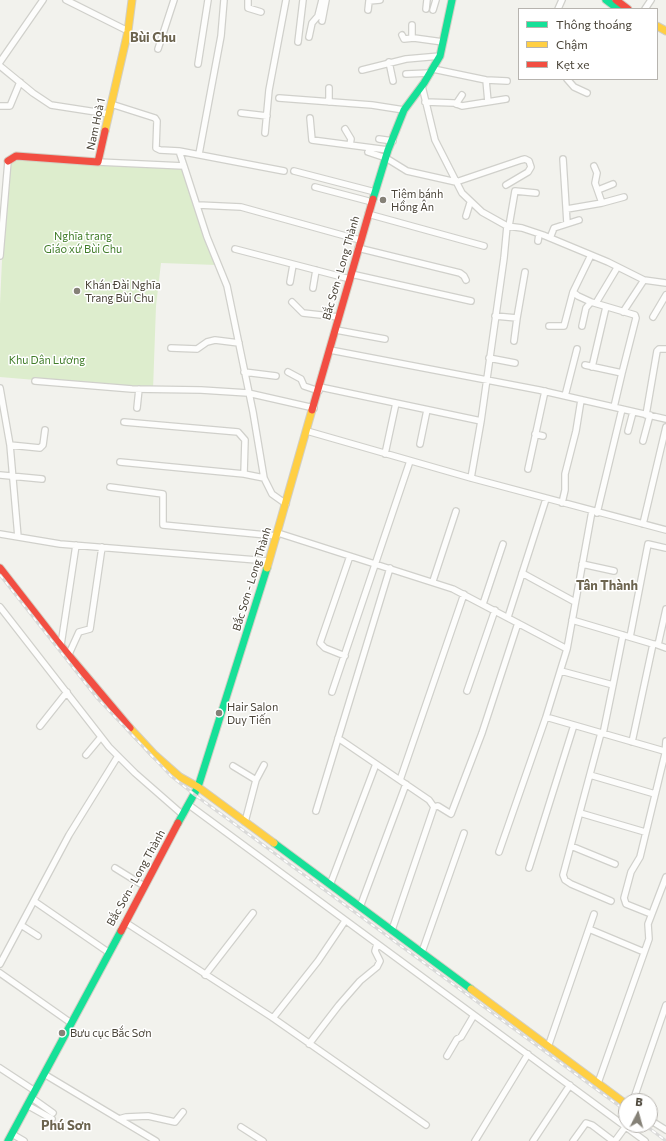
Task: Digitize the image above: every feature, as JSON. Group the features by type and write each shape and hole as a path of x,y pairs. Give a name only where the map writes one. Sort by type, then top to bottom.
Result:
{"main road":[{"name":"Nam Hoà 1","path":"8,161 16,156 98,162 128,31 132,0"},
{"name":"Bắc Sơn - Long Thành","path":"10,1138 108,952 198,787 278,535 360,240 388,150 393,141 404,110 432,71 440,56 452,0"},
{"path":"606,0 617,8"},
{"path":"616,0 627,8"},
{"path":"0,568 121,718 154,754 180,777 198,787 618,1098"}],"street":[{"path":"0,62 43,0"},
{"path":"66,0 128,31"},
{"path":"158,49 174,0"},
{"path":"198,64 208,0"},
{"path":"199,154 221,36 224,0"},
{"path":"248,0 248,8 261,12"},
{"path":"265,133 269,90 286,0"},
{"path":"298,42 303,0"},
{"path":"309,37 312,23 318,16 322,0"},
{"path":"322,21 326,0"},
{"path":"368,10 369,1 380,0"},
{"path":"426,9 427,0"},
{"path":"433,10 436,0"},
{"path":"412,25 412,38"},
{"path":"402,36 404,40 412,38 443,42"},
{"path":"362,70 389,62 440,56"},
{"path":"389,62 393,81"},
{"path":"0,66 51,105 109,114"},
{"path":"406,74 432,71 486,80 507,81"},
{"path":"486,80 488,102"},
{"path":"569,80 574,87 587,93"},
{"path":"0,106 10,106 20,82"},
{"path":"422,86 435,140 456,182 470,202 491,219 508,226 550,238 591,255 644,280 666,283"},
{"path":"329,102 330,88"},
{"path":"456,104 462,95"},
{"path":"279,98 404,110"},
{"path":"425,102 466,106 506,99"},
{"path":"112,104 155,118 157,121 156,148 160,150 199,154 284,170"},
{"path":"241,113 267,116"},
{"path":"310,118 312,140 388,150"},
{"path":"346,130 351,139 350,145"},
{"path":"379,139 393,141"},
{"path":"179,151 217,265 226,286 239,343 264,478 272,494 286,504"},
{"path":"368,152 386,158 407,171 456,182 525,159 529,161 531,167 528,172 506,184"},
{"path":"563,160 568,223"},
{"path":"0,256 3,240 2,195 8,161"},
{"path":"98,162 184,166"},
{"path":"594,166 596,171 595,182 602,203"},
{"path":"294,171 375,192"},
{"path":"598,190 613,184"},
{"path":"315,187 372,202"},
{"path":"471,478 483,429 481,421 486,380 508,226 515,191 536,193"},
{"path":"566,209 602,203 624,197"},
{"path":"466,216 470,202"},
{"path":"198,205 241,207 360,240"},
{"path":"368,214 484,246"},
{"path":"550,238 554,228 579,220"},
{"path":"538,241 539,234"},
{"path":"358,248 460,273 466,280"},
{"path":"235,249 293,265 471,301"},
{"path":"549,326 564,326 573,292 591,255"},
{"path":"290,282 293,265"},
{"path":"582,326 586,308 593,302 617,268"},
{"path":"313,288 316,270"},
{"path":"514,341 525,272"},
{"path":"622,312 644,280"},
{"path":"573,292 578,296 606,307 635,315 636,318 614,407"},
{"path":"653,317 663,305 666,294"},
{"path":"292,302 303,313 339,317"},
{"path":"592,367 606,307"},
{"path":"495,316 518,318"},
{"path":"336,330 385,339"},
{"path":"171,348 197,349 207,342 215,340 239,343"},
{"path":"565,396 577,349"},
{"path":"643,441 657,351 660,349 666,349"},
{"path":"330,350 545,391 666,419"},
{"path":"489,358 515,363"},
{"path":"585,366 622,373"},
{"path":"244,372 276,376"},
{"path":"288,372 300,378 304,386 481,421"},
{"path":"35,381 139,389 201,390 248,393 314,408"},
{"path":"0,388 10,445 18,537"},
{"path":"137,408 139,389"},
{"path":"528,469 545,391"},
{"path":"562,503 565,490 565,474 576,431 581,400"},
{"path":"384,454 396,403"},
{"path":"499,852 561,671 567,649 582,564 594,512 622,409"},
{"path":"420,444 427,410"},
{"path":"628,431 633,412"},
{"path":"124,422 238,432 245,440 244,474"},
{"path":"644,524 666,428"},
{"path":"10,445 40,448 43,445 45,430"},
{"path":"307,431 546,499 666,530"},
{"path":"535,434 543,436"},
{"path":"332,692 410,461"},
{"path":"120,462 244,474 264,478"},
{"path":"0,475 42,478"},
{"path":"110,487 163,494 162,523 164,526 278,535 433,581 464,594 567,649"},
{"path":"508,618 546,499"},
{"path":"433,581 456,511"},
{"path":"0,534 102,548 269,561"},
{"path":"483,604 503,544"},
{"path":"630,637 648,544 666,548"},
{"path":"61,645 76,545"},
{"path":"69,654 79,632 90,630 102,548"},
{"path":"345,656 325,648 320,643 350,556"},
{"path":"582,564 614,571"},
{"path":"316,811 390,568"},
{"path":"522,573 575,602"},
{"path":"400,780 464,594"},
{"path":"0,607 101,737 149,787 183,815"},
{"path":"632,742 655,644 666,609"},
{"path":"467,691 495,610"},
{"path":"572,620 666,648"},
{"path":"434,807 437,806 451,814 472,761 518,623"},
{"path":"611,901 565,880 564,872 602,733 623,635"},
{"path":"561,671 613,685"},
{"path":"40,726 67,692"},
{"path":"546,717 665,753"},
{"path":"529,868 574,725"},
{"path":"86,755 101,737"},
{"path":"338,738 429,800 434,807"},
{"path":"651,914 626,904 624,900 631,872 640,858 665,753 666,741"},
{"path":"0,964 70,835 118,756"},
{"path":"330,885 376,764"},
{"path":"233,766 256,780"},
{"path":"245,822 256,780 264,766"},
{"path":"590,775 655,794"},
{"path":"360,907 406,784"},
{"path":"189,805 618,1120"},
{"path":"392,930 434,807"},
{"path":"580,813 645,832"},
{"path":"422,952 464,833"},
{"path":"571,846 615,864"},
{"path":"115,868 144,886"},
{"path":"598,1083 649,939 647,927 666,877"},
{"path":"34,901 108,952"},
{"path":"205,975 253,913"},
{"path":"548,1047 594,914"},
{"path":"273,1018 318,961 345,921"},
{"path":"125,922 273,1018 426,1125"},
{"path":"22,925 38,936"},
{"path":"590,929 644,952"},
{"path":"309,1044 360,981 377,967 380,961 375,951 377,944"},
{"path":"0,973 71,1023"},
{"path":"636,1093 666,1005"},
{"path":"447,1056 474,1015"},
{"path":"475,1141 528,1054"},
{"path":"0,1068 33,1095 53,1116 27,1105"},
{"path":"44,1074 156,1141"},
{"path":"533,1141 570,1085"},
{"path":"119,1119 126,1117 148,1116 175,1122 183,1112"},
{"path":"573,1141 586,1123 592,1125 614,1141 620,1133"},
{"path":"240,1127 264,1141"},
{"path":"635,1133 645,1141"},
{"path":"10,1138 24,1141"}],"green space":[{"name":"Nghĩa trang Giáo xứ Bùi Chu","path":"16,156 184,166 217,265 161,263 156,306 153,390 0,377 0,304 5,195 8,161"}],"railway":[{"path":"0,575 97,698 171,776 618,1105"},
{"path":"656,1133 666,1141"}],"traffic: fast":[{"path":"373,199 388,150 404,110 424,83 440,56 452,0"},
{"path":"606,0 617,8"},
{"path":"178,823 198,787 267,568"},
{"path":"274,843 471,989"},
{"path":"8,1141 121,931"}],"traffic: slow":[{"path":"105,131 128,31 132,0"},
{"path":"658,27 666,31"},
{"path":"267,568 312,410"},
{"path":"130,728 154,754 180,777 198,787 274,843"},
{"path":"471,989 618,1098"}],"traffic: jam":[{"path":"616,0 627,8"},
{"path":"8,161 16,156 98,162 105,131"},
{"path":"312,410 373,199"},
{"path":"0,568 56,640 130,728"},
{"path":"121,931 178,823"}],"place":[{"name":"Tiệm bánh Hồng Ân","path":"383,200"},
{"name":"Khán Đài Nghĩa Trang Bùi Chu","path":"77,291"},
{"name":"Hair Salon Duy Tiến","path":"219,713"},
{"name":"Bưu cục Bắc Sơn","path":"62,1033"}],"district":[{"name":"Bùi Chu","path":"153,38"},
{"name":"Tân Thành","path":"607,586"},
{"name":"Phú Sơn","path":"66,1126"}],"park label":[{"name":"Khu Dân Lương","path":"47,360"}]}
